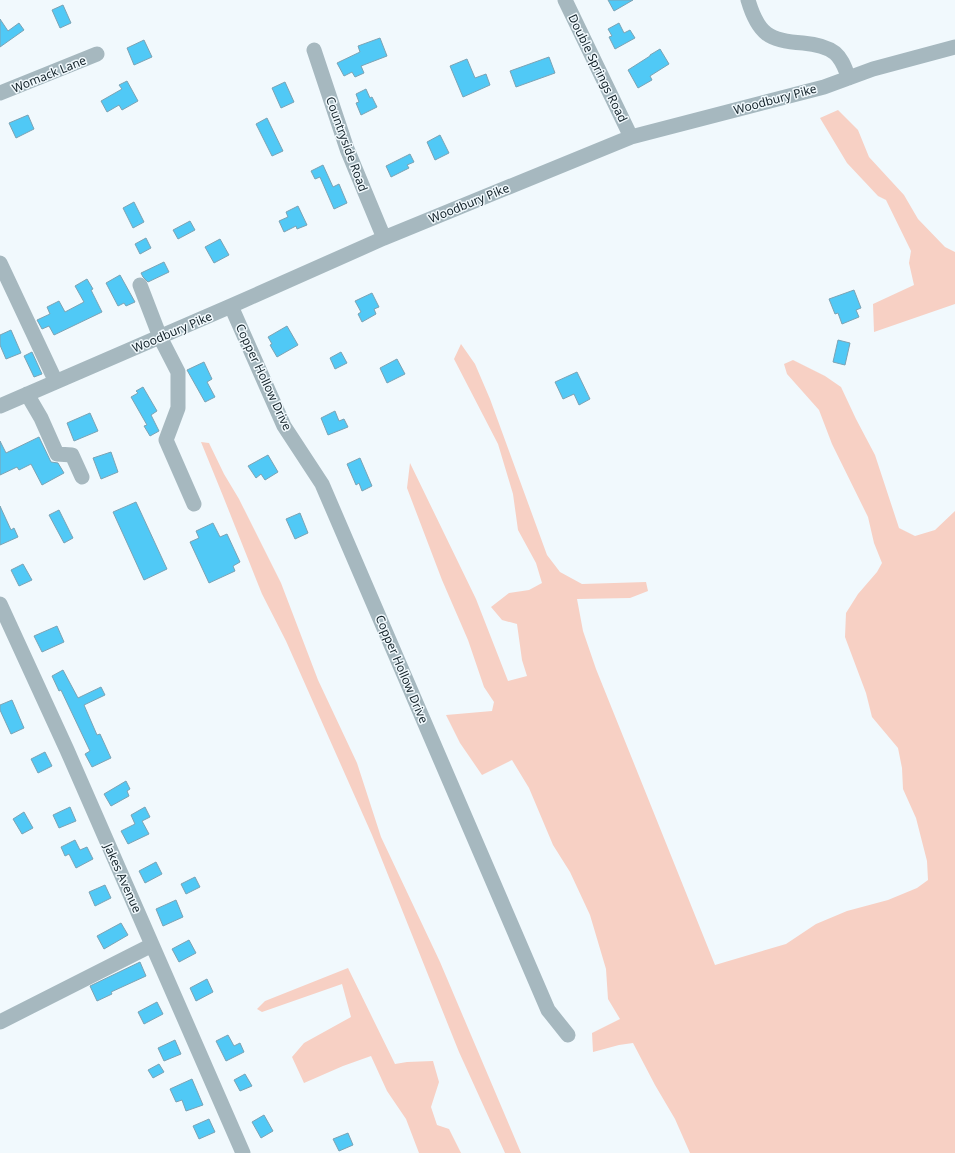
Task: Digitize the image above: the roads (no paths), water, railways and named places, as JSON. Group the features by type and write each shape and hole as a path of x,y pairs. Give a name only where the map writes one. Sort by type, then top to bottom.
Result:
{"street":[{"name":"Double Springs Road","path":"565,0 631,137"},
{"path":"748,0 757,24 764,32 773,38 783,41 812,43 824,47 835,54 843,63 849,78"},
{"name":"Woodbury Pike","path":"0,406 384,238 631,137 824,87 873,69 955,47"},
{"name":"Countryside Road","path":"314,50 347,149 384,238"},
{"name":"Womack Lane","path":"0,94 97,54"},
{"path":"0,264 56,382"},
{"path":"140,285 160,337 178,372 178,408 166,440 194,504"},
{"name":"Copper Hollow Drive","path":"231,306 284,426 322,484 548,1010 568,1035"},
{"path":"27,394 41,418 57,454 72,455 82,477"},
{"name":"Jakes Avenue","path":"0,604 66,750 243,1153"},
{"path":"0,1022 152,945"}]}
